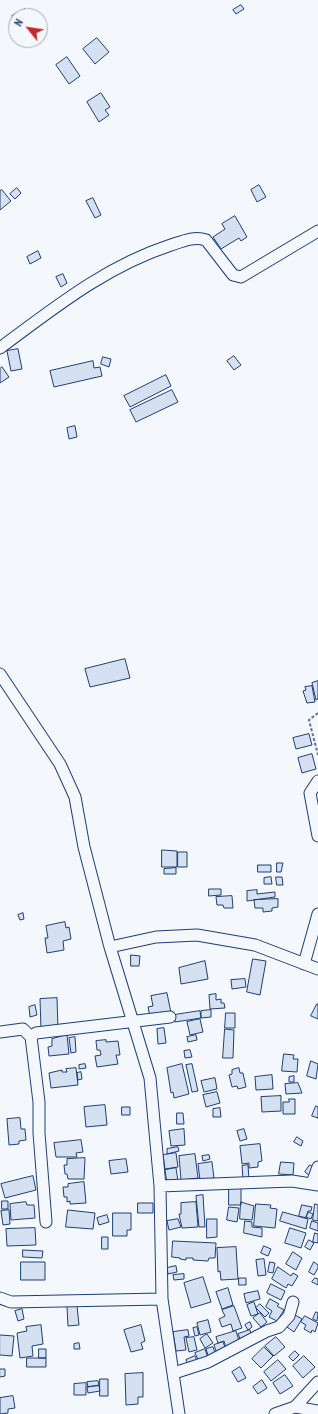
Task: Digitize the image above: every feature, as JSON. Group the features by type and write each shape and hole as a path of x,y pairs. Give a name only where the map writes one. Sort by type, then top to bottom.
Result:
{"street":[{"path":"0,348 76,292 99,277 123,264 165,247 194,238 206,240 233,275 241,277 318,231"},
{"path":"0,674 60,764 70,783 75,797 84,847 110,947 131,1022 150,1078 160,1186 162,1298 179,1414"},
{"path":"318,781 310,793 318,836"},
{"path":"304,964 318,914"},
{"path":"110,947 156,937 198,935 255,945 318,969"},
{"path":"31,1037 36,1033 170,1017"},
{"path":"0,1032 23,1029 31,1037 39,1102 39,1133 46,1222"},
{"path":"160,1186 292,1181 315,1184 318,1167"},
{"path":"0,1298 11,1302 162,1298"},
{"path":"174,1373 208,1362 267,1331 279,1327 288,1316 292,1302"},
{"path":"301,1410 318,1382"},
{"path":"275,1414 301,1410 318,1411"}],"path":[{"path":"318,713 308,720 318,755"}],"building":[{"path":"241,5 244,9 236,14 233,10"},
{"path":"97,38 109,52 95,64 83,49"},
{"path":"67,57 80,76 69,84 56,65"},
{"path":"101,93 110,107 105,110 109,115 99,122 87,102"},
{"path":"259,185 266,197 257,202 251,190"},
{"path":"17,188 21,193 15,199 10,194"},
{"path":"2,190 11,201 0,210 0,191"},
{"path":"93,198 101,215 95,218 86,201"},
{"path":"235,216 247,237 241,241 239,238 221,249 213,237 225,229 222,224"},
{"path":"38,251 41,258 30,264 27,257"},
{"path":"63,274 67,283 61,287 56,277"},
{"path":"18,349 22,369 11,371 7,351"},
{"path":"234,356 241,365 234,370 227,361"},
{"path":"103,357 111,359 109,367 101,364"},
{"path":"93,361 94,368 100,367 102,376 54,387 50,371"},
{"path":"2,367 9,377 0,383 0,369"},
{"path":"166,375 171,386 130,407 124,396"},
{"path":"172,390 178,402 136,422 130,410"},
{"path":"75,426 77,437 69,439 67,428"},
{"path":"125,659 130,678 90,687 85,669"},
{"path":"318,681 318,699 316,700 312,683"},
{"path":"312,686 315,702 307,703 303,691 306,690 305,687"},
{"path":"309,734 312,745 296,749 293,738"},
{"path":"312,754 316,769 302,773 298,758"},
{"path":"162,850 177,851 177,867 162,867"},
{"path":"178,852 187,852 187,867 178,867"},
{"path":"277,863 283,863 281,872 277,872"},
{"path":"258,865 271,865 271,872 258,872"},
{"path":"176,868 176,874 164,874 164,869"},
{"path":"271,877 272,884 264,884 264,878"},
{"path":"276,877 282,877 283,885 277,885"},
{"path":"209,889 221,889 221,895 209,896"},
{"path":"257,890 257,894 275,892 275,897 247,901 247,891"},
{"path":"232,896 233,908 224,908 223,905 217,905 216,897"},
{"path":"278,899 278,907 272,908 272,911 263,912 263,908 255,908 254,900"},
{"path":"23,913 24,919 20,920 18,915"},
{"path":"65,922 66,928 69,927 71,939 63,941 64,950 47,953 45,938 48,938 46,926"},
{"path":"131,955 140,956 139,966 131,966"},
{"path":"253,959 266,961 260,995 247,992"},
{"path":"205,961 208,979 181,984 179,968"},
{"path":"245,979 246,987 232,989 231,980"},
{"path":"167,993 171,1013 150,1017 148,1007 153,1006 151,996"},
{"path":"216,994 216,1000 221,999 221,1003 224,1003 225,1008 210,1009 209,995"},
{"path":"57,998 58,1029 41,1029 40,999"},
{"path":"318,1004 318,1019 311,1016"},
{"path":"35,1005 37,1015 30,1017 29,1007"},
{"path":"211,1010 211,1017 201,1018 201,1011"},
{"path":"200,1011 201,1018 175,1022 174,1015"},
{"path":"226,1013 235,1013 235,1028 225,1028"},
{"path":"200,1019 203,1032 190,1035 187,1022"},
{"path":"164,1028 166,1043 158,1044 157,1029"},
{"path":"225,1029 234,1030 233,1058 223,1058"},
{"path":"67,1035 69,1054 49,1056 48,1047 52,1046 52,1039"},
{"path":"196,1035 197,1040 188,1042 187,1037"},
{"path":"75,1037 76,1052 71,1053 69,1038"},
{"path":"106,1040 106,1042 118,1041 120,1055 116,1055 118,1064 97,1067 95,1056 101,1055 100,1050 97,1050 96,1041"},
{"path":"190,1050 192,1057 185,1058 184,1051"},
{"path":"284,1054 294,1055 293,1059 298,1059 297,1072 282,1071"},
{"path":"311,1061 318,1064 316,1079 307,1076"},
{"path":"85,1064 86,1068 79,1069 79,1065"},
{"path":"182,1064 189,1094 174,1098 173,1092 171,1093 167,1068"},
{"path":"192,1064 198,1091 192,1092 186,1065"},
{"path":"76,1068 78,1085 51,1088 49,1073 62,1070 62,1072 67,1072 66,1069"},
{"path":"239,1068 240,1073 243,1073 246,1087 238,1089 237,1086 232,1087 229,1075 232,1074 232,1070"},
{"path":"81,1072 82,1079 78,1080 77,1073"},
{"path":"272,1075 273,1089 256,1090 255,1077"},
{"path":"294,1076 294,1082 289,1082 289,1077"},
{"path":"215,1078 217,1089 204,1092 201,1081"},
{"path":"298,1083 302,1093 286,1094 285,1084"},
{"path":"217,1092 220,1103 206,1107 203,1095"},
{"path":"281,1096 281,1111 262,1112 261,1097"},
{"path":"289,1099 295,1099 295,1114 283,1114 283,1102 289,1102"},
{"path":"105,1105 107,1125 86,1127 84,1107"},
{"path":"316,1106 318,1107 318,1118 312,1116"},
{"path":"122,1107 130,1107 130,1115 122,1115"},
{"path":"220,1108 221,1117 213,1117 213,1109"},
{"path":"177,1113 183,1113 184,1124 177,1124"},
{"path":"20,1118 21,1129 25,1129 26,1140 19,1141 19,1144 9,1145 7,1119"},
{"path":"184,1129 185,1145 171,1146 169,1131"},
{"path":"244,1129 247,1139 240,1141 237,1131"},
{"path":"297,1137 303,1141 301,1146 294,1142"},
{"path":"81,1140 83,1152 76,1153 77,1157 56,1157 54,1143"},
{"path":"260,1144 262,1161 258,1162 258,1167 249,1168 249,1163 242,1164 240,1146"},
{"path":"178,1147 179,1151 167,1154 167,1149"},
{"path":"176,1153 178,1167 165,1169 163,1155"},
{"path":"195,1154 198,1178 181,1180 179,1156"},
{"path":"209,1155 210,1159 203,1161 202,1156"},
{"path":"85,1158 84,1179 68,1179 67,1174 65,1174 64,1165 67,1165 67,1159"},
{"path":"126,1159 128,1172 111,1174 109,1161"},
{"path":"212,1162 214,1178 200,1180 198,1164"},
{"path":"281,1162 294,1163 293,1175 279,1174"},
{"path":"248,1165 249,1179 243,1179 242,1166"},
{"path":"310,1165 314,1167 309,1175 305,1172"},
{"path":"176,1168 178,1181 167,1183 165,1170"},
{"path":"33,1176 36,1190 5,1198 1,1184"},
{"path":"84,1182 86,1203 70,1204 70,1201 67,1202 67,1197 64,1197 63,1187 68,1187 68,1184"},
{"path":"229,1188 241,1188 241,1205 229,1205"},
{"path":"203,1195 205,1227 199,1227 196,1196"},
{"path":"2,1201 8,1201 8,1209 2,1209"},
{"path":"26,1202 27,1205 34,1205 35,1218 11,1220 10,1204"},
{"path":"196,1202 198,1227 182,1228 179,1214 181,1214 181,1203"},
{"path":"241,1202 254,1206 252,1220 240,1219"},
{"path":"138,1203 153,1203 153,1213 138,1213"},
{"path":"256,1204 271,1205 270,1208 277,1209 275,1228 254,1226"},
{"path":"315,1204 318,1205 318,1221 313,1220"},
{"path":"302,1205 312,1207 311,1211 308,1211 306,1218 299,1216"},
{"path":"229,1207 239,1208 237,1222 227,1220"},
{"path":"9,1210 10,1224 3,1225 1,1211"},
{"path":"68,1210 95,1213 93,1229 66,1227"},
{"path":"283,1212 308,1219 306,1229 280,1221"},
{"path":"309,1212 313,1214 311,1219 306,1217"},
{"path":"113,1213 131,1213 131,1230 127,1230 127,1236 113,1236"},
{"path":"107,1215 109,1222 99,1225 97,1218"},
{"path":"178,1219 181,1227 169,1230 167,1221"},
{"path":"207,1219 217,1219 217,1237 207,1238"},
{"path":"245,1221 252,1222 252,1227 262,1228 262,1237 244,1233"},
{"path":"312,1221 318,1223 318,1231 310,1228"},
{"path":"35,1228 36,1245 7,1246 6,1229"},
{"path":"290,1228 306,1233 301,1248 285,1243"},
{"path":"315,1233 318,1234 318,1243 313,1242"},
{"path":"102,1237 108,1237 108,1249 102,1249"},
{"path":"309,1240 314,1243 310,1250 305,1247"},
{"path":"173,1241 216,1243 215,1258 209,1258 208,1261 193,1260 193,1258 186,1258 186,1260 172,1257"},
{"path":"264,1246 271,1249 268,1256 261,1253"},
{"path":"236,1247 238,1279 221,1280 220,1271 218,1272 217,1248"},
{"path":"23,1250 43,1251 42,1258 23,1257"},
{"path":"293,1252 302,1258 296,1270 286,1264"},
{"path":"264,1259 266,1275 258,1276 256,1260"},
{"path":"21,1262 45,1262 45,1280 21,1280"},
{"path":"270,1262 275,1263 273,1273 268,1272"},
{"path":"314,1262 318,1265 318,1268 314,1275 309,1272"},
{"path":"176,1266 177,1272 168,1274 167,1268"},
{"path":"278,1267 291,1276 293,1273 298,1276 292,1286 288,1284 286,1288 272,1279"},
{"path":"184,1274 184,1279 174,1280 173,1275"},
{"path":"203,1277 211,1302 191,1308 184,1283"},
{"path":"239,1278 246,1278 246,1285 239,1285"},
{"path":"315,1278 318,1279 318,1285 312,1282"},
{"path":"271,1284 285,1291 281,1300 267,1293"},
{"path":"228,1288 233,1305 222,1309 216,1292"},
{"path":"258,1291 260,1299 246,1303 244,1294"},
{"path":"270,1299 279,1304 277,1306 284,1310 277,1321 269,1317 272,1311 266,1307"},
{"path":"254,1302 258,1314 251,1316 247,1305"},
{"path":"260,1304 269,1313 265,1317 256,1308"},
{"path":"77,1306 79,1325 68,1326 67,1307"},
{"path":"234,1306 242,1328 233,1331 231,1324 222,1327 219,1319 225,1316 222,1310"},
{"path":"22,1309 24,1319 18,1321 15,1311"},
{"path":"316,1312 318,1313 317,1321 313,1319"},
{"path":"260,1313 267,1322 261,1327 253,1318"},
{"path":"295,1315 302,1319 294,1332 287,1327"},
{"path":"305,1316 318,1323 315,1332 312,1330 311,1333 304,1329 306,1325 301,1322"},
{"path":"208,1320 211,1332 200,1335 197,1323"},
{"path":"250,1322 252,1327 248,1330 245,1325"},
{"path":"41,1325 43,1344 32,1346 33,1356 20,1358 17,1333 27,1331 26,1327"},
{"path":"141,1325 145,1341 141,1343 143,1349 131,1352 124,1330"},
{"path":"197,1327 199,1335 195,1336 193,1328"},
{"path":"188,1330 189,1336 184,1337 186,1350 176,1351 173,1332"},
{"path":"250,1330 252,1337 241,1341 238,1334"},
{"path":"236,1331 240,1344 226,1348 224,1341 218,1343 216,1337"},
{"path":"207,1334 213,1343 205,1348 200,1339"},
{"path":"0,1335 14,1336 12,1356 0,1355"},
{"path":"194,1337 197,1350 189,1352 186,1338"},
{"path":"276,1337 285,1347 274,1356 265,1346"},
{"path":"223,1342 227,1352 218,1356 214,1345"},
{"path":"79,1343 80,1349 74,1349 74,1344"},
{"path":"213,1347 216,1355 209,1358 206,1349"},
{"path":"264,1347 273,1356 261,1368 252,1359"},
{"path":"39,1349 46,1349 46,1358 39,1358"},
{"path":"205,1349 209,1361 200,1364 195,1353"},
{"path":"295,1351 299,1355 293,1361 289,1357"},
{"path":"195,1356 199,1365 190,1369 186,1360"},
{"path":"304,1356 315,1367 303,1378 293,1366"},
{"path":"27,1358 46,1358 46,1367 27,1367"},
{"path":"278,1360 286,1369 271,1381 264,1372"},
{"path":"240,1367 246,1378 238,1382 232,1372"},
{"path":"0,1369 5,1369 5,1376 0,1377"},
{"path":"143,1373 143,1397 138,1397 138,1404 126,1405 125,1374"},
{"path":"285,1375 293,1386 280,1394 273,1383"},
{"path":"100,1379 108,1379 108,1396 100,1396"},
{"path":"262,1380 267,1388 258,1394 253,1387"},
{"path":"98,1381 99,1385 88,1387 87,1382"},
{"path":"86,1383 86,1395 74,1395 74,1384"},
{"path":"99,1386 100,1391 88,1393 87,1387"},
{"path":"13,1396 15,1408 8,1409 8,1413 0,1414 0,1398"}]}
